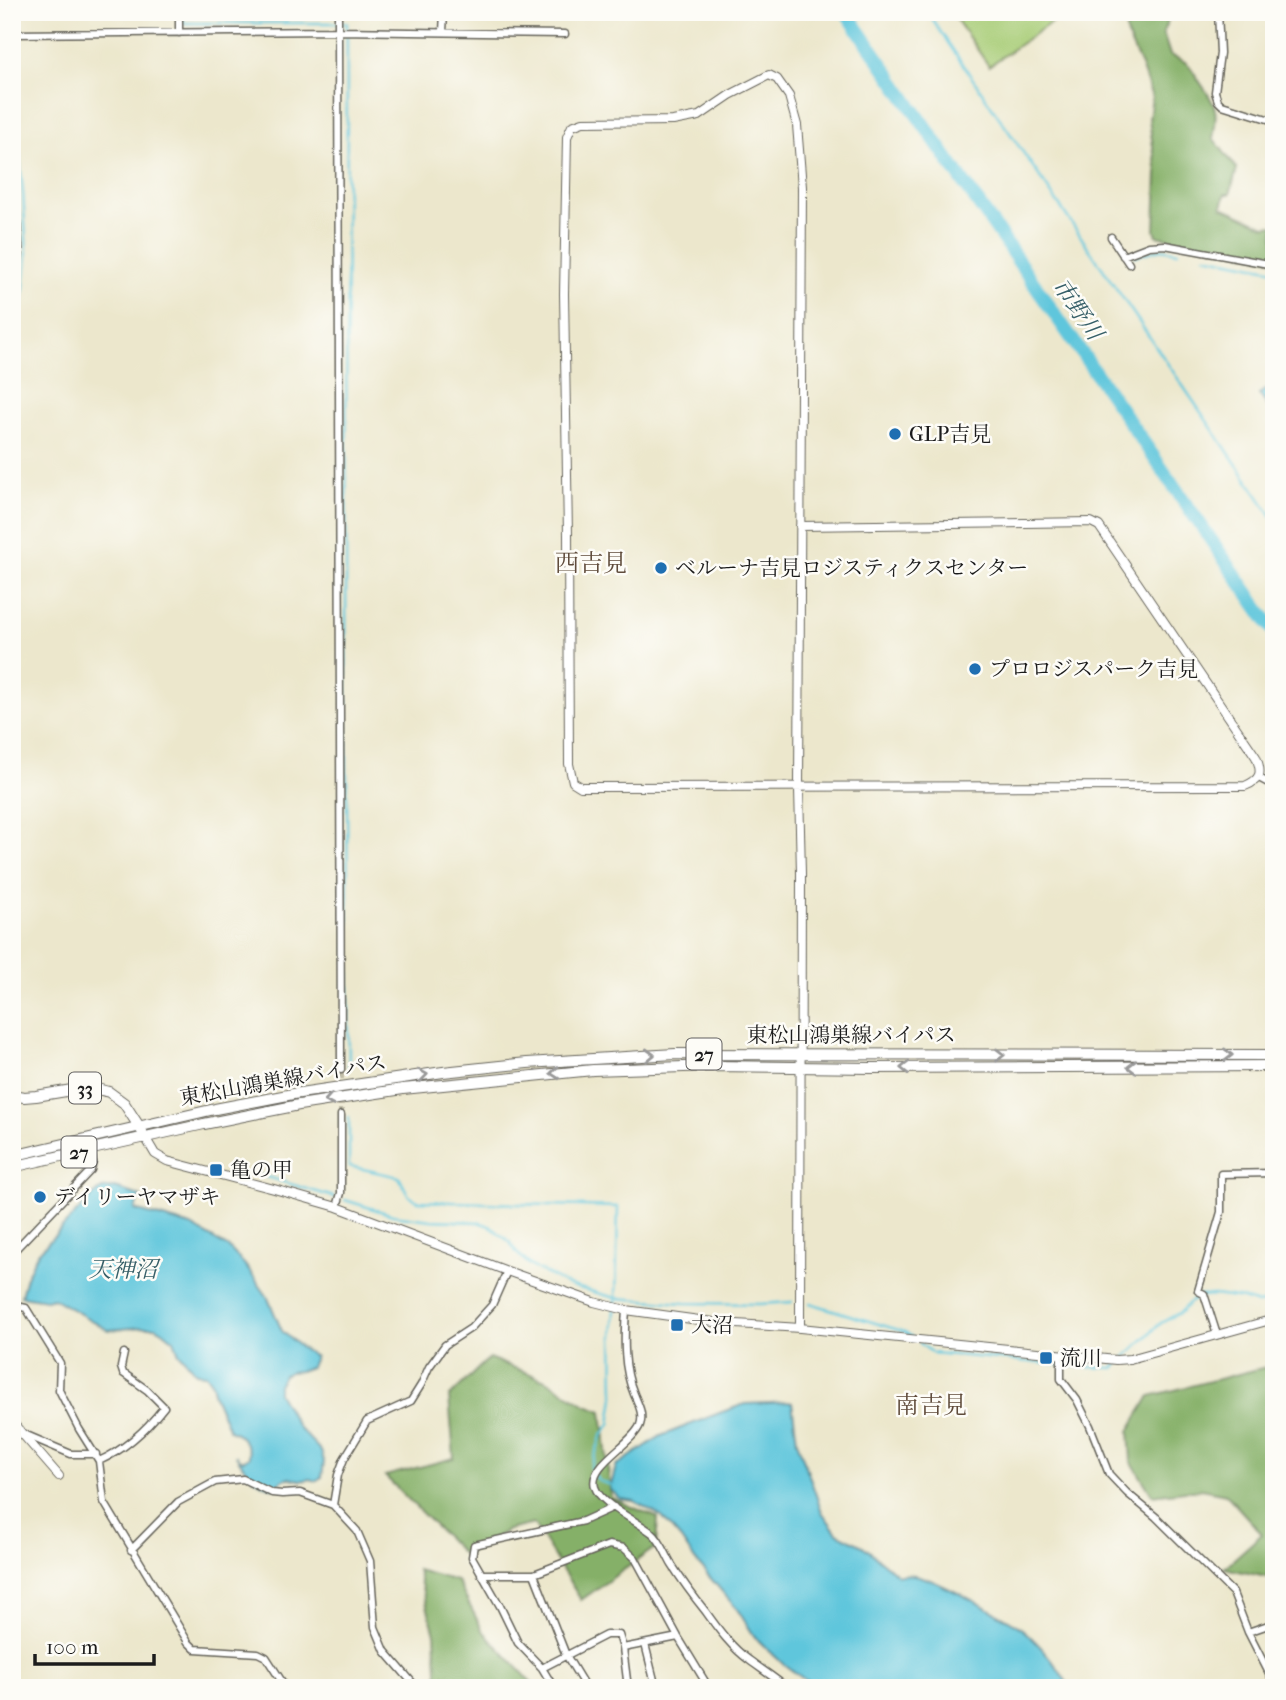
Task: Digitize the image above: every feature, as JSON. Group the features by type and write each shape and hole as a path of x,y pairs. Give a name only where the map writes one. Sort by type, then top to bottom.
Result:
{"main road":[{"name":"東松山鴻巣線バイパス","path":"143,1132 215,1109 293,1094 455,1071 601,1057 675,1054 1274,1055"},
{"name":"東松山鴻巣線バイパス","path":"143,1132 403,1089 593,1070 714,1066 1274,1066"},
{"name":"33","path":"12,1095 36,1096 90,1087 109,1092 124,1103 143,1132"},
{"name":"27","path":"12,1167 90,1149 143,1132"},
{"name":"27","path":"12,1156 143,1132"}],"street":[{"path":"179,12 179,33"},
{"path":"443,32 444,12"},
{"path":"1218,12 1220,53 1215,92 1218,101 1274,121"},
{"path":"338,15 341,1070"},
{"path":"12,34 338,30 565,34"},
{"path":"800,526 1091,522 1100,526 1256,757 1260,768 1259,778 1245,786 799,788 581,787 573,782 570,774 564,294 567,137 572,126 583,122 673,121 698,116 730,95 769,75 777,79 789,96 797,125 802,187 800,526 799,788 802,873 800,1328"},
{"path":"12,173 15,256 12,302"},
{"path":"1111,237 1129,264"},
{"path":"1123,256 1149,246 1165,245 1274,265"},
{"path":"1259,778 1274,786"},
{"path":"337,1207 341,1193 341,1115"},
{"path":"143,1132 155,1154 167,1161 337,1207 507,1271 594,1302 626,1310 721,1323 800,1328 1116,1360 1130,1359 1274,1319"},
{"path":"12,1253 91,1170 93,1162 90,1149"},
{"path":"1217,1335 1204,1294 1198,1291 1221,1212 1221,1174 1274,1173"},
{"path":"333,1505 338,1475 344,1459 367,1421 411,1402 429,1367 445,1345 471,1328 492,1305 507,1271"},
{"path":"12,1305 26,1308 60,1363 58,1390 97,1457 104,1502 188,1642 195,1650 258,1653 266,1657 286,1688"},
{"path":"626,1310 626,1368 640,1405 641,1421 635,1434 601,1465 596,1473 595,1486 601,1496 614,1507 655,1535 673,1566 725,1636 747,1659 770,1673 787,1688"},
{"path":"22,1434 71,1454 97,1457 111,1456 130,1443 164,1407 147,1390 123,1373 121,1367 124,1353"},
{"path":"1061,1355 1061,1379 1077,1400 1109,1474 1233,1594 1248,1632 1274,1683"},
{"path":"12,1422 59,1476"},
{"path":"131,1550 178,1502 215,1482 243,1479 272,1493 300,1493 333,1505 357,1531 370,1562 376,1627 385,1651 417,1688"},
{"path":"554,1688 542,1668 518,1643 472,1557 474,1545 583,1521 614,1507"},
{"path":"481,1574 534,1574 609,1545 624,1548 635,1558 709,1688"},
{"path":"534,1574 566,1655 586,1688"},
{"path":"1248,1632 1274,1623"},
{"path":"542,1668 606,1635 619,1635 628,1688"},
{"path":"622,1648 678,1637"},
{"path":"645,1644 656,1688"}],"green space":[{"path":"951,12 1066,12 989,66"},
{"path":"1126,12 1171,12 1163,33 1170,55 1190,67 1211,98 1216,115 1213,138 1237,169 1230,194 1225,194 1222,207 1265,226 1274,225 1274,260 1157,236 1157,173 1149,120 1152,97 1126,33"},
{"path":"489,1358 548,1381 584,1404 602,1411 611,1498 658,1518 656,1547 581,1600 534,1524 508,1530 464,1555 385,1476 454,1458 449,1397"},
{"path":"1274,1365 1274,1577 1271,1578 1224,1568 1262,1534 1226,1494 1201,1489 1152,1495 1131,1461 1129,1431 1150,1396"},
{"path":"417,1570 457,1581 483,1631 537,1688 438,1688 435,1634"}],"water":[{"path":"1274,384 1274,415 1259,394"},
{"name":"天神沼","path":"115,1188 140,1196 135,1210 191,1226 229,1248 267,1296 282,1331 315,1357 311,1367 283,1376 278,1385 278,1393 298,1427 321,1451 324,1461 322,1477 315,1481 288,1478 275,1488 251,1476 236,1455 240,1460 244,1460 249,1457 248,1448 240,1437 229,1430 213,1393 213,1385 205,1374 196,1373 179,1353 174,1340 163,1331 156,1327 108,1330 53,1298 46,1300 21,1296 37,1254 93,1195 103,1189"},
{"path":"792,1402 797,1441 822,1512 837,1533 863,1546 898,1575 923,1577 1022,1629 1042,1649 1070,1688 816,1688 782,1663 755,1637 737,1609 662,1517 634,1501 620,1499 610,1489 616,1466 661,1436 745,1404"}],"waterway":[{"path":"184,12 183,23 347,23 346,659 349,1068"},
{"name":"市野川","path":"846,12 1274,631"},
{"path":"927,12 1274,519"},
{"path":"12,83 27,256 22,304 12,348"},
{"path":"1135,256 1161,249 1178,252"},
{"path":"1205,256 1274,270"},
{"path":"349,1118 349,1166 399,1177 409,1196 418,1201 618,1207 613,1335 614,1397 610,1424 601,1437 591,1467 599,1481 611,1485"},
{"path":"260,1175 334,1197"},
{"path":"345,1200 393,1215 478,1222 490,1226 510,1242 531,1266 568,1285 616,1298 685,1303 792,1302"},
{"path":"1125,1357 1161,1323 1181,1312 1200,1296 1244,1299 1257,1304 1274,1302"},
{"path":"810,1303 905,1332 912,1337"},
{"path":"920,1343 932,1353 1085,1367 1114,1368 1121,1361"}],"tunnel":[{"path":"341,1070 341,1115"}],"place":[{"name":"GLP吉見","path":"895,434"},
{"name":"ベルーナ吉見ロジスティクスセンター","path":"661,568"},
{"name":"プロロジスパーク吉見","path":"975,669"},
{"name":"亀の甲","path":"216,1170"},
{"name":"デイリーヤマザキ","path":"40,1197"},
{"name":"大沼","path":"677,1325"},
{"name":"流川","path":"1046,1358"}],"district":[{"name":"西吉見","path":"591,563"},
{"name":"南吉見","path":"931,1405"}]}
